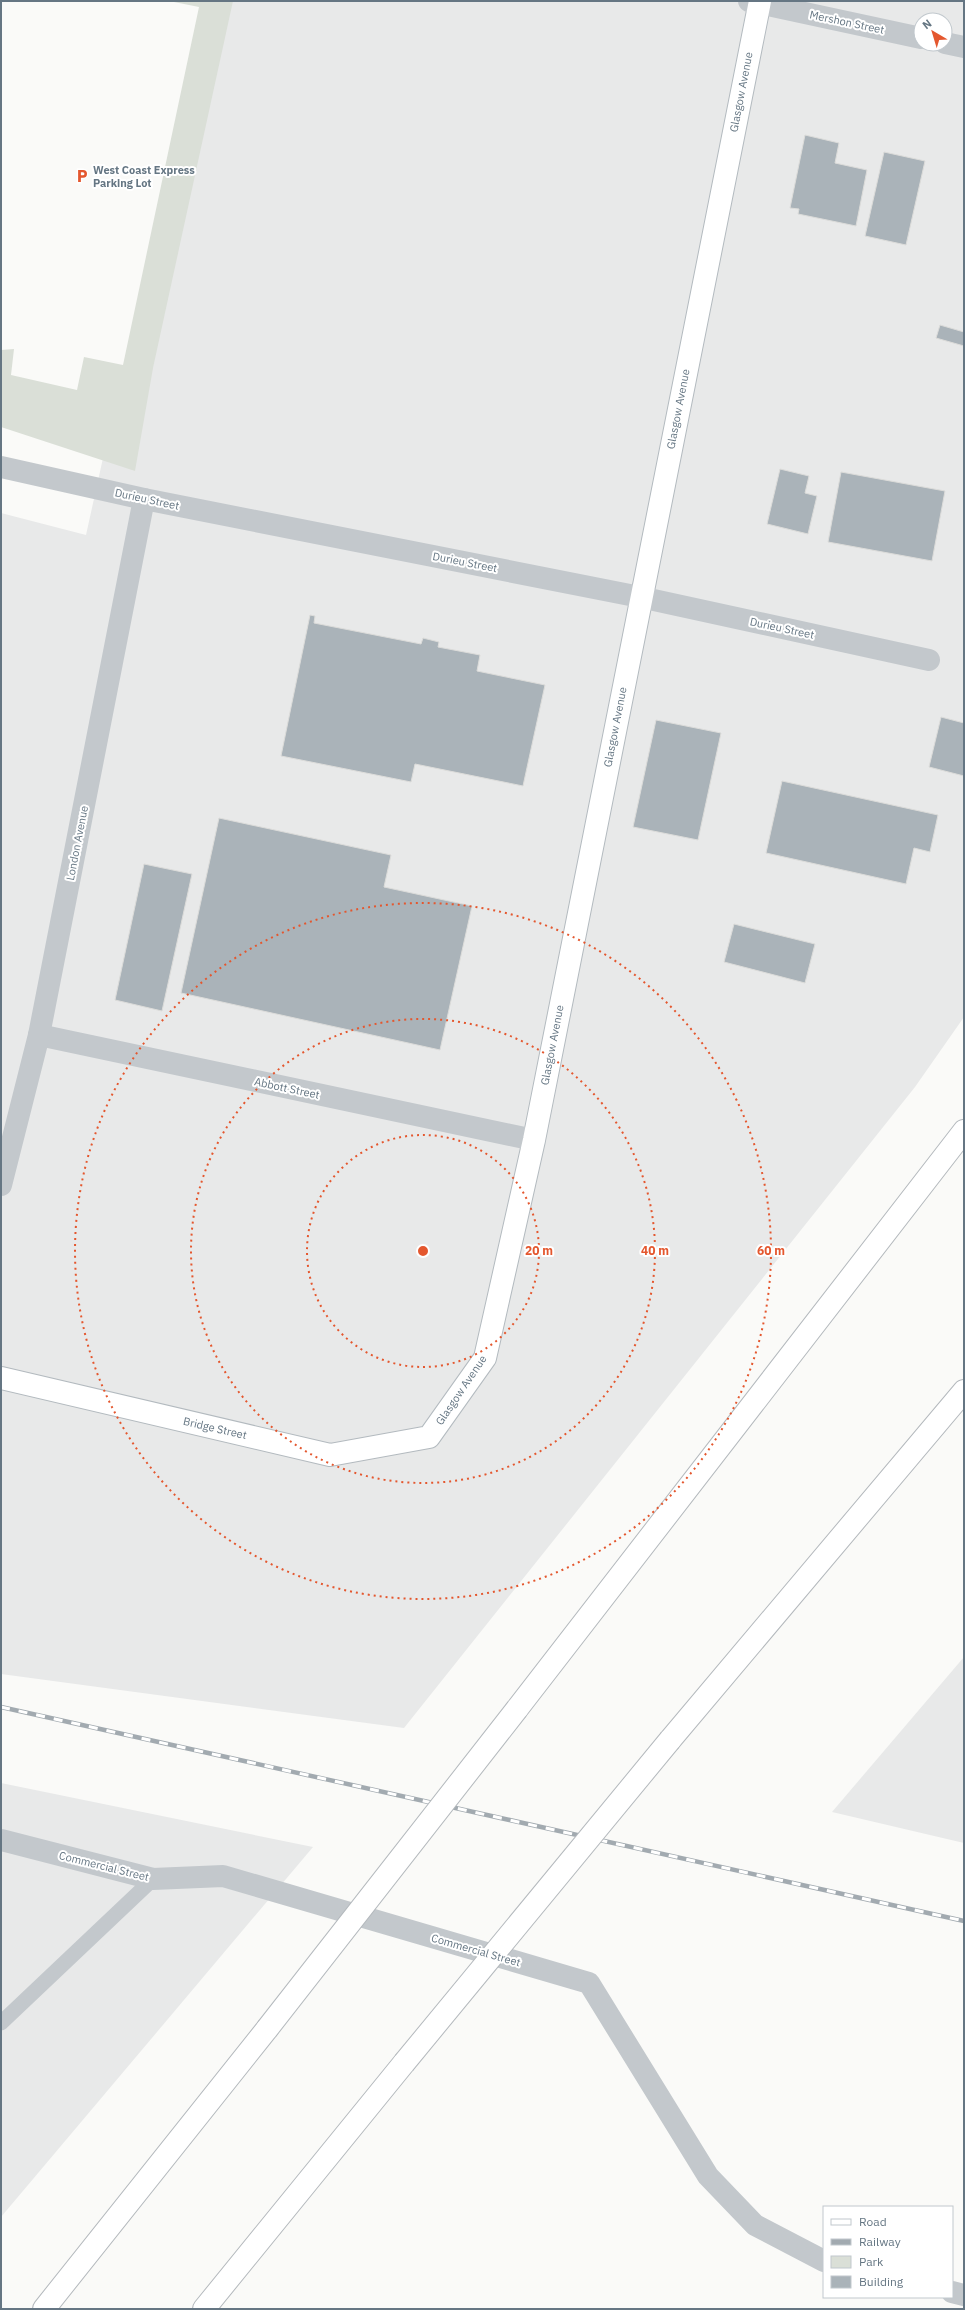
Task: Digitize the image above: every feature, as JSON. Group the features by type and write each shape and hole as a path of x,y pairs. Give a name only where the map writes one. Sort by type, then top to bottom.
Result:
{"main road":[{"name":"Glasgow Avenue","path":"430,1437 485,1358 534,1140 756,2"},
{"path":"44,2309 267,2029 517,1709 964,1131"},
{"name":"Bridge Street","path":"1,1378 330,1455 430,1437"},
{"path":"204,2309 670,1740 964,1391"}],"street":[{"name":"Mershon Street","path":"756,2 913,36"},
{"path":"953,45 964,47"},
{"name":"Durieu Street","path":"1,467 144,499 640,597 929,660"},
{"name":"London Avenue","path":"1,1185 39,1035 144,499"},
{"name":"Abbott Street","path":"39,1035 534,1140"},
{"name":"Commercial Street","path":"1,1840 153,1879 223,1876 589,1983 708,2176 755,2226 823,2260"},
{"path":"953,2292 964,2295"}],"lane":[{"path":"1,2023 153,1879"}],"shaded area":[{"path":"204,1 964,1 964,1017 915,1087 404,1728 1,1674 1,513 86,535"},
{"path":"964,1657 964,1843 832,1812"},
{"path":"1,1783 313,1847 1,2217"}],"green space":[{"path":"169,1 233,1 153,368 135,471 1,427 1,350 14,349 11,375 77,390 84,357 123,365 199,7"}],"building":[{"path":"805,135 839,143 835,163 867,170 856,226 798,214 799,209 790,208"},
{"path":"884,152 925,161 906,245 865,236"},
{"path":"940,325 964,332 964,346 936,338"},
{"path":"780,469 809,476 805,493 817,496 808,534 767,524"},
{"path":"841,472 945,491 932,561 828,542"},
{"path":"310,615 315,616 314,623 421,644 423,638 439,642 438,647 480,655 477,671 545,685 523,786 415,764 411,782 281,756"},
{"path":"941,717 964,723 964,776 929,767"},
{"path":"656,720 721,733 698,840 633,827"},
{"path":"782,781 938,815 930,852 914,848 906,884 766,853"},
{"path":"219,818 391,855 384,887 472,906 440,1050 181,993"},
{"path":"144,864 192,874 162,1011 115,1000"},
{"path":"734,924 815,944 805,983 724,962"}],"railway":[{"path":"1,1707 964,1921"}],"place":[{"name":"West Coast Express Parking Lot","path":"82,176"}]}
